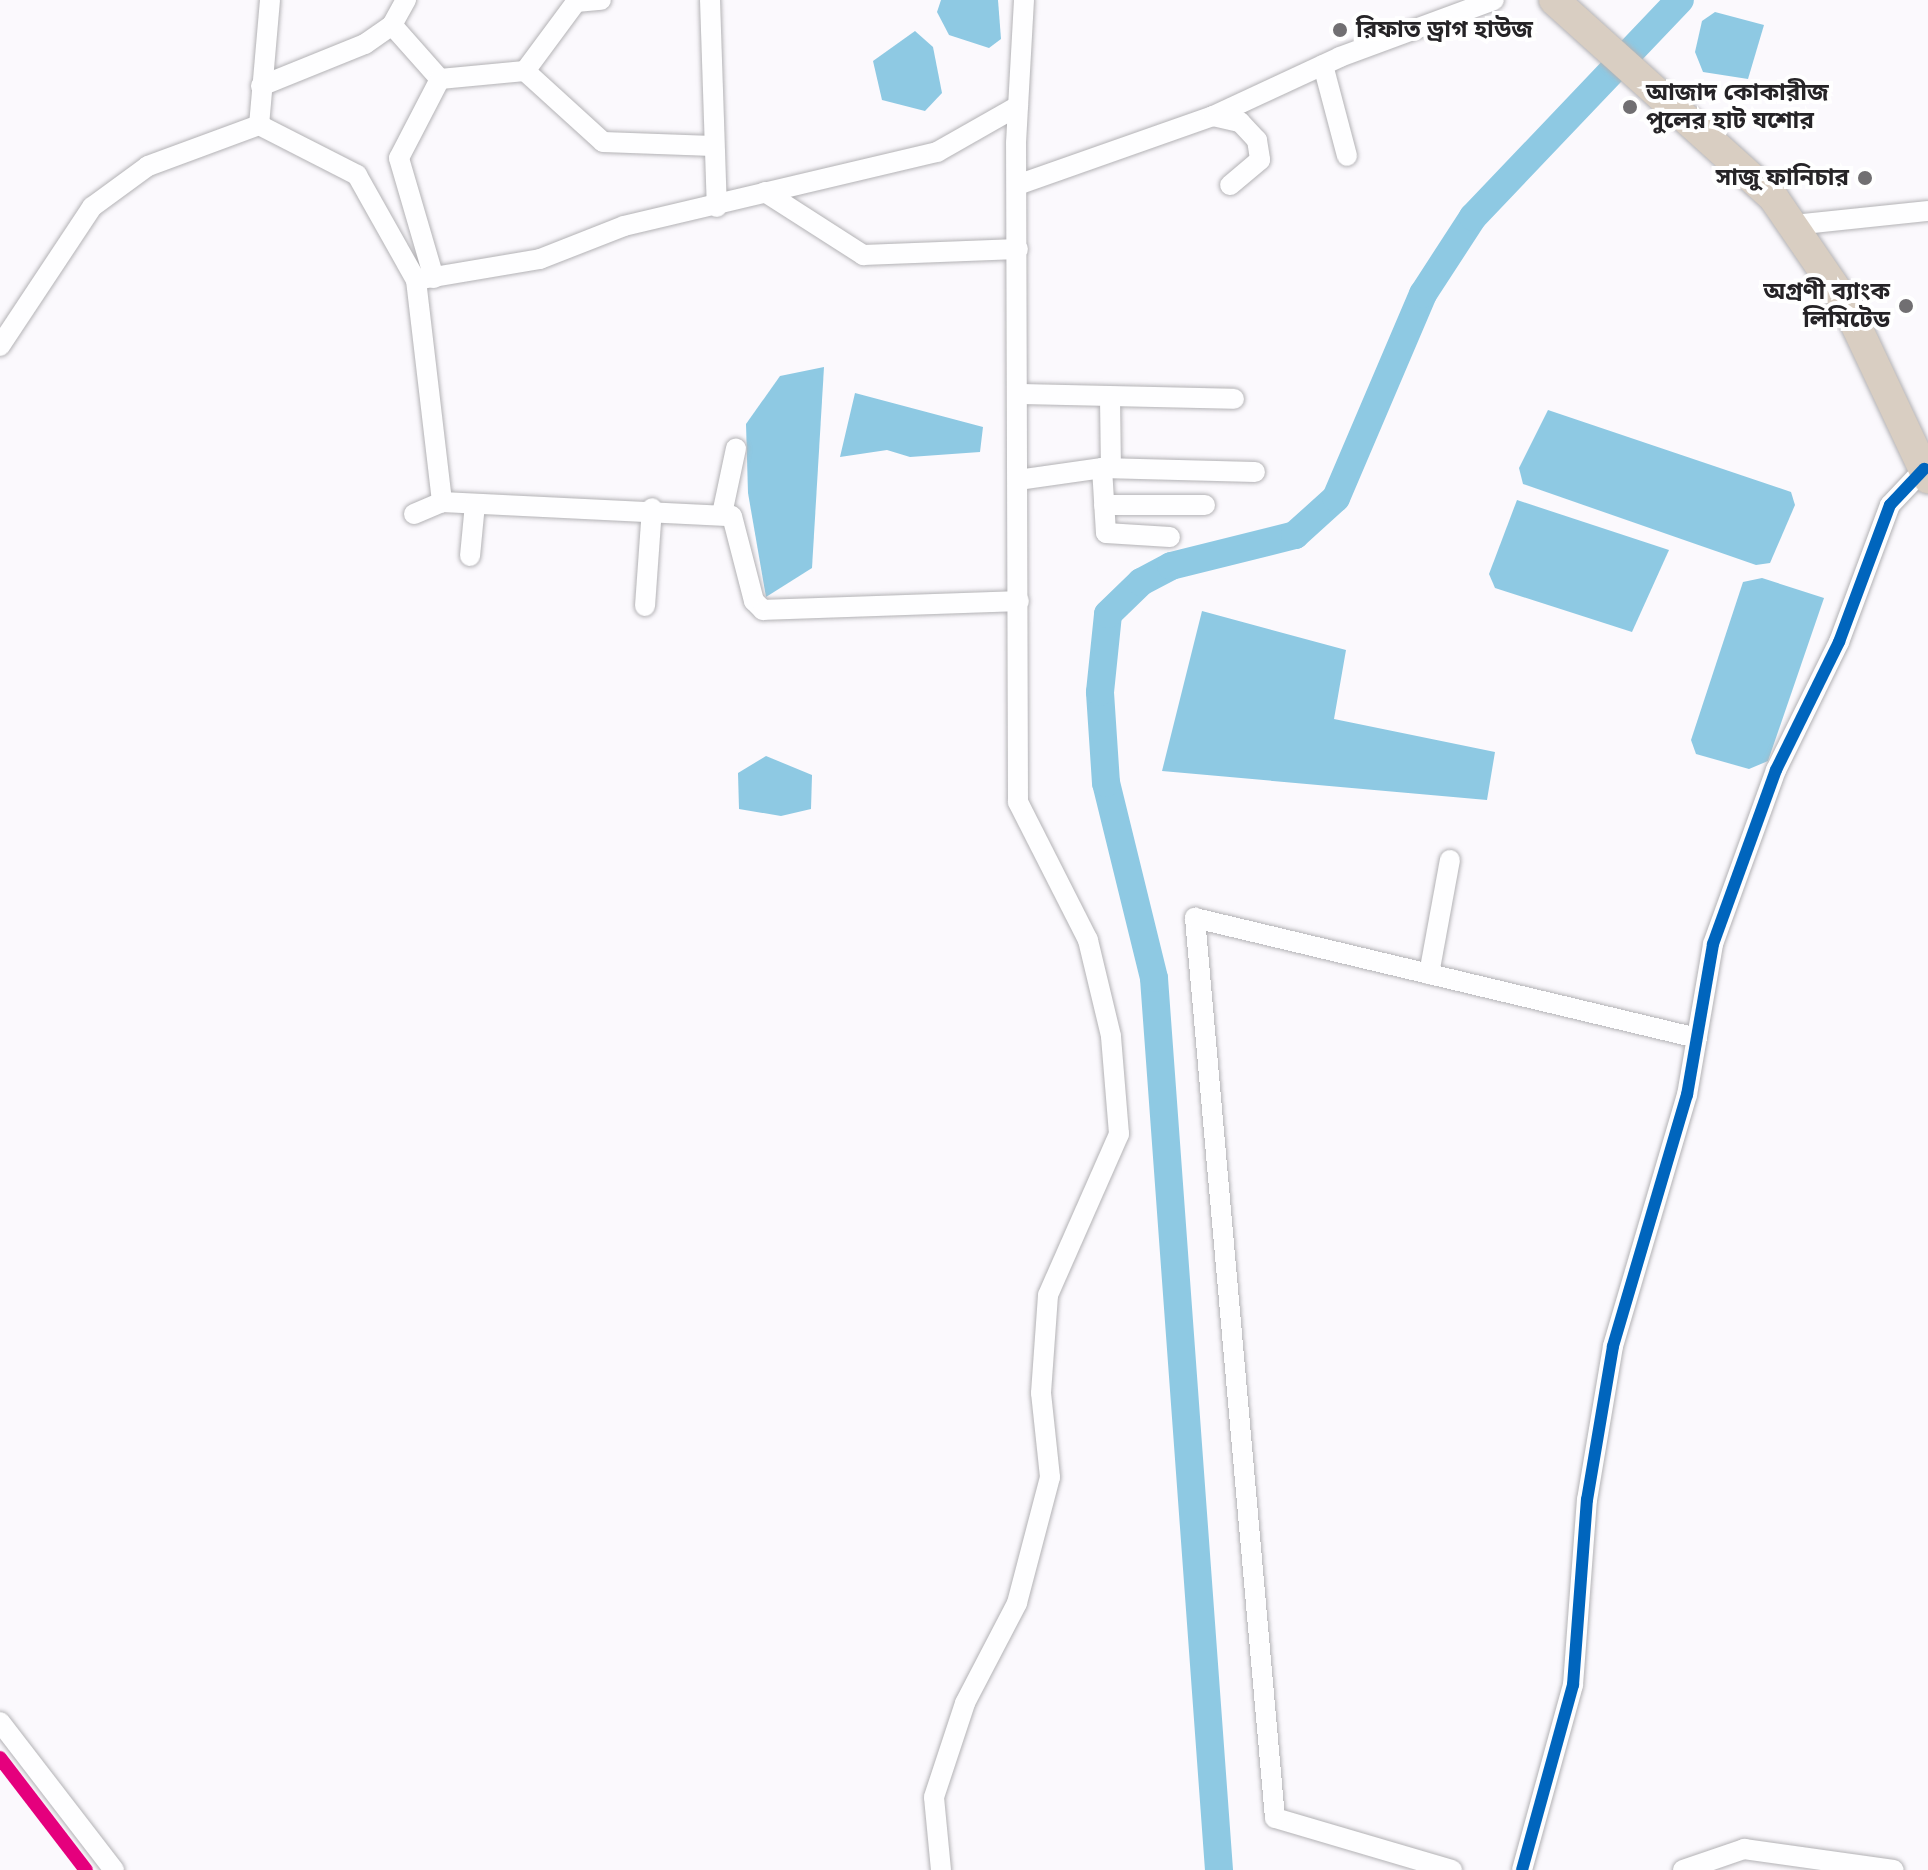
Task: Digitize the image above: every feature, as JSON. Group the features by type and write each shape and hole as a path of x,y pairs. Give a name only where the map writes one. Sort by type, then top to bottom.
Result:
{"highway":[{"path":"1554,0 1612,45 1650,80 1794,225 1845,302 1926,474"}],"street":[{"path":"259,125 270,0"},
{"path":"261,86 365,44 392,25 406,0"},
{"path":"525,71 576,2 601,0"},
{"path":"710,0 717,207"},
{"path":"941,1870 934,1797 965,1703 1017,1603 1050,1477 1041,1393 1048,1295 1119,1134 1111,1036 1088,940 1018,802 1018,106 1024,0"},
{"path":"1020,184 1213,116 1323,65 1494,0"},
{"path":"392,25 440,79"},
{"path":"1323,65 1347,156"},
{"path":"440,79 525,71 603,142 713,146"},
{"path":"440,79 399,158 425,279 442,502"},
{"path":"425,279 540,259 624,226 717,207 765,192 937,152 1018,106"},
{"path":"1213,116 1240,122 1257,140 1260,160 1230,185"},
{"path":"0,346 92,207 148,166 259,125 357,175 425,279"},
{"path":"765,192 863,255 1018,249"},
{"path":"1794,225 1928,211"},
{"path":"1020,394 1110,399 1234,399"},
{"path":"1110,399 1104,505 1106,533 1170,537"},
{"path":"722,514 736,448"},
{"path":"1018,480 1106,468 1255,472"},
{"path":"1522,1870 1573,1685 1587,1500 1613,1346 1697,1038 1713,944 1776,770 1839,642 1890,505 1926,474"},
{"path":"414,514 442,502 652,508 732,516 754,601 763,610 1019,601"},
{"path":"470,556 475,504"},
{"path":"1104,505 1205,505"},
{"path":"645,606 652,508"},
{"path":"1429,974 1450,860"},
{"path":"1452,1870 1275,1818 1195,918 1697,1038"},
{"path":"0,1722 114,1870"},
{"path":"1683,1870 1744,1849 1894,1870"}],"water":[{"path":"941,0 998,0 1001,39 989,48 949,35 937,12"},
{"path":"1715,12 1764,25 1748,79 1703,72 1695,52 1702,21"},
{"path":"915,31 933,47 942,93 925,111 882,100 873,61"},
{"path":"824,367 812,568 766,597 748,493 746,424 780,376"},
{"path":"855,393 983,427 980,452 910,457 887,450 840,457"},
{"path":"1548,410 1791,492 1795,505 1770,563 1756,565 1523,484 1519,468"},
{"path":"1517,500 1669,550 1632,632 1495,588 1489,574"},
{"path":"1762,578 1824,598 1768,761 1749,769 1696,754 1691,740 1743,582"},
{"path":"1202,611 1346,650 1334,719 1495,752 1487,800 1162,771"},
{"path":"766,756 812,775 811,809 781,816 739,809 738,773"}],"waterway":[{"path":"1219,1870 1154,978 1106,783 1100,692 1108,614 1141,582 1171,566 1295,535 1336,498 1423,294 1473,217 1680,0"}],"transit line":[{"path":"1522,1870 1573,1685 1587,1500 1613,1346 1687,1095 1713,944 1776,770 1839,642 1890,505 1924,469"},
{"path":"0,1758 86,1870"}],"place":[{"name":"রিফাত ড্রাগ হাউজ","path":"1340,30"},
{"name":"আজাদ কোকারীজ পুলের হাট যশোর","path":"1630,107"},
{"name":"সাজু ফানিচার","path":"1865,178"},
{"name":"অগ্রণী ব্যাংক লিমিটেড","path":"1906,306"}]}
